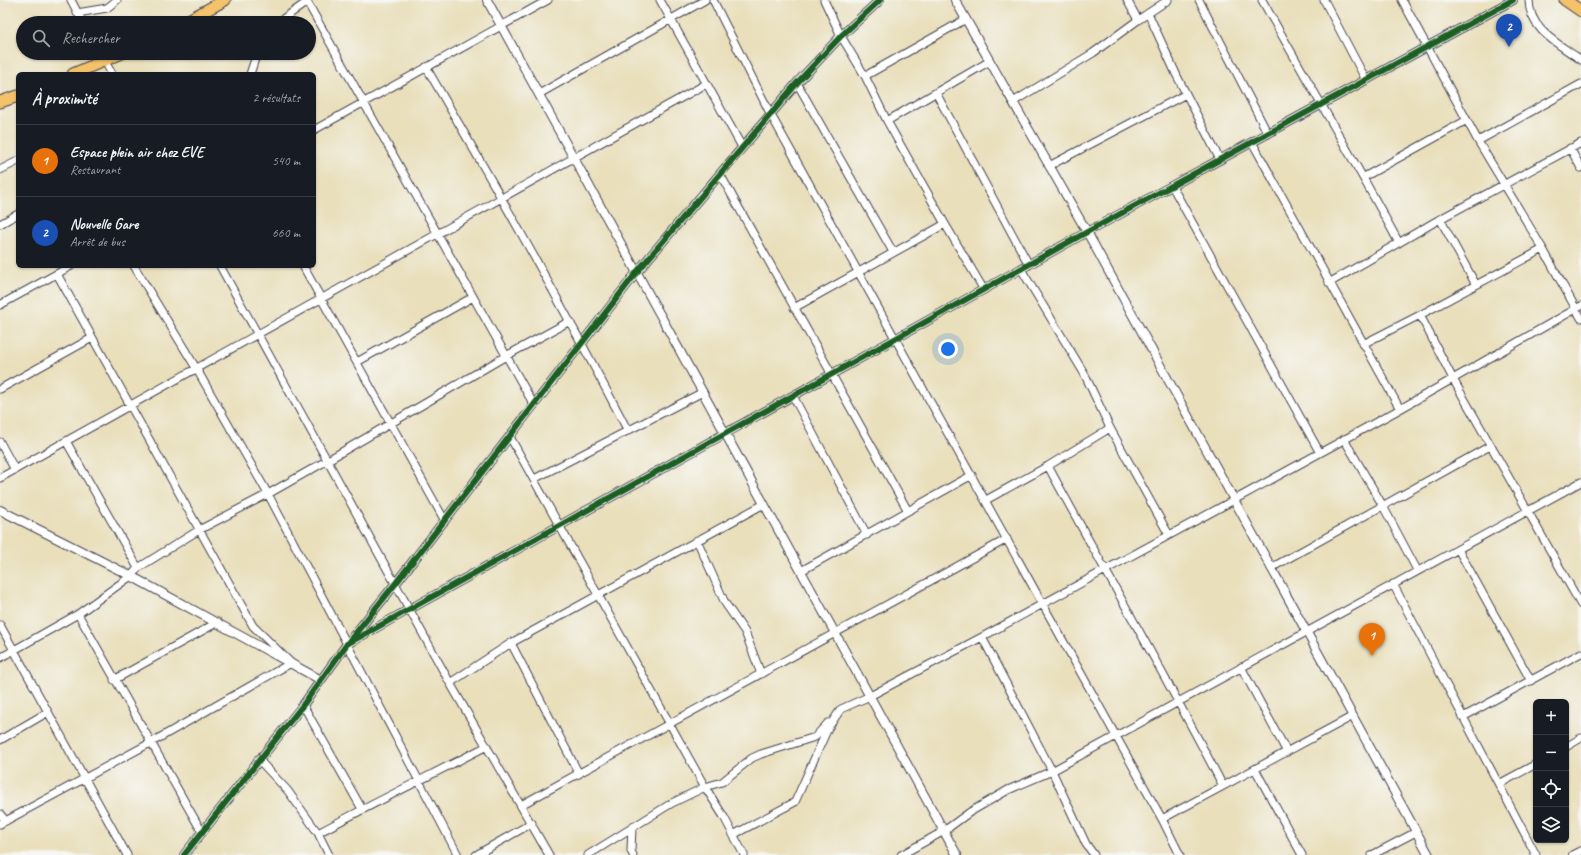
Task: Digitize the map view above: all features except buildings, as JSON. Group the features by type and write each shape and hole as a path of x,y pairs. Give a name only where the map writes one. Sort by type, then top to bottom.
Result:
{"main road":[{"path":"196,16 225,0"},
{"path":"1565,0 1581,11"},
{"path":"76,72 97,60"},
{"path":"0,102 16,97"}],"street":[{"path":"71,0 79,16"},
{"path":"77,13 107,8 117,0"},
{"path":"487,0 958,855"},
{"path":"316,129 548,0"},
{"path":"660,0 742,147"},
{"path":"539,94 704,0"},
{"path":"712,0 771,115 986,500 1162,819 1180,855"},
{"path":"824,0 842,36 865,76 887,121 984,290"},
{"path":"184,855 303,704 347,644 445,521 637,272 797,83 842,36 880,0"},
{"path":"955,0 1087,232 1429,855"},
{"path":"1127,0 1138,20"},
{"path":"1014,102 1093,53 1168,0"},
{"path":"1200,0 1268,134"},
{"path":"1262,0 1321,105 1364,177 1399,243"},
{"path":"1324,0 1366,80"},
{"path":"1402,0 1478,141 1578,307 1581,318"},
{"path":"347,644 1029,264 1514,0"},
{"path":"1529,0 1529,10 1535,23 1544,34 1581,60"},
{"path":"287,16 307,1 315,16"},
{"path":"1148,13 1186,94 1220,160"},
{"path":"316,17 534,405"},
{"path":"865,76 966,19"},
{"path":"104,60 111,72"},
{"path":"251,72 255,60"},
{"path":"887,121 990,62"},
{"path":"426,68 503,198 583,343 628,431"},
{"path":"797,83 893,252"},
{"path":"0,478 706,84"},
{"path":"1478,141 1581,84"},
{"path":"936,93 1029,264"},
{"path":"1050,166 1186,94"},
{"path":"1364,177 1467,120"},
{"path":"1252,142 1329,284 1400,409"},
{"path":"1329,284 1440,219 1581,143"},
{"path":"1570,148 1581,168"},
{"path":"0,170 16,162"},
{"path":"720,174 908,511"},
{"path":"1172,186 1320,453"},
{"path":"0,224 16,215"},
{"path":"1440,219 1476,285"},
{"path":"794,308 945,224"},
{"path":"1363,344 1420,315 1543,248"},
{"path":"0,304 68,268"},
{"path":"135,268 196,368 268,494 458,855"},
{"path":"221,268 450,683 532,823 549,855"},
{"path":"304,268 358,362 390,423 445,521"},
{"path":"1021,269 1084,373 1110,428 1169,535"},
{"path":"57,274 253,626 291,663"},
{"path":"358,362 473,297"},
{"path":"588,855 672,803 705,787 722,782 744,763 761,754 815,737 841,709 870,696 982,637 1234,500 1400,409 1578,307"},
{"path":"1420,315 1490,446 1581,605"},
{"path":"0,658 78,614 131,576 138,568 199,530 268,494 506,356 570,321"},
{"path":"0,390 92,338"},
{"path":"534,479 703,392"},
{"path":"793,396 867,534"},
{"path":"986,500 1048,466 1110,428"},
{"path":"510,437 744,855"},
{"path":"1344,439 1383,506 1417,570"},
{"path":"66,441 138,568"},
{"path":"0,442 15,470"},
{"path":"1272,568 1490,446"},
{"path":"1048,466 1104,570 1179,702 1223,786"},
{"path":"801,571 972,475"},
{"path":"901,855 944,831 970,812 1008,790 1052,771 1417,570 1581,482"},
{"path":"450,683 511,643 764,504"},
{"path":"0,510 218,622 321,680"},
{"path":"521,805 1007,539"},
{"path":"697,540 725,603 745,632 761,674"},
{"path":"1458,548 1531,681"},
{"path":"1393,584 1536,855"},
{"path":"78,614 114,680 152,742 202,832"},
{"path":"114,680 218,622"},
{"path":"0,625 127,855"},
{"path":"982,637 1052,771 1086,844 1094,855"},
{"path":"511,643 579,774"},
{"path":"1463,717 1581,653"},
{"path":"0,814 3,822 152,742 291,663"},
{"path":"1241,667 1287,752"},
{"path":"303,704 362,809"},
{"path":"733,835 795,802 828,728 841,709"},
{"path":"0,740 48,712"},
{"path":"1162,819 1353,716"},
{"path":"1569,745 1581,738"},
{"path":"318,833 487,746"},
{"path":"258,760 288,791 318,833 329,855"},
{"path":"1499,784 1533,766"},
{"path":"1255,769 1302,855"},
{"path":"476,855 532,823"},
{"path":"632,827 631,851 633,855"},
{"path":"1372,855 1416,832"},
{"path":"1573,855 1581,851"}],"cycle path":[{"path":"184,855 303,705 347,644 637,272 797,83 841,36 880,0"},
{"path":"347,644 1087,232 1513,0"}],"place":[{"name":"Nouvelle Gare","path":"1509,47"},
{"name":"Espace plein air chez EVE","path":"1372,656"}]}
